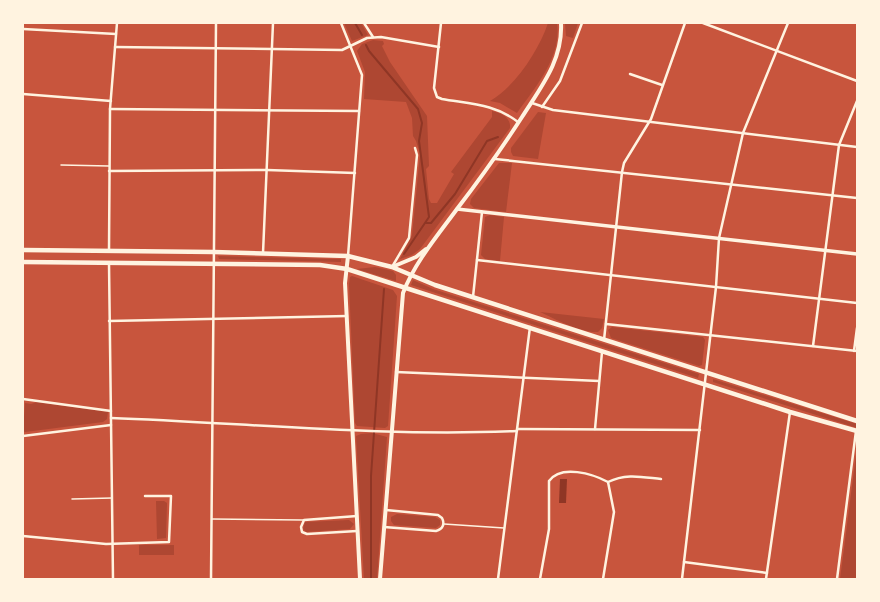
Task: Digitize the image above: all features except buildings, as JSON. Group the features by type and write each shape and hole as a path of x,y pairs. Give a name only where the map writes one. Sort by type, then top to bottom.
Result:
{"highway":[{"path":"23,250 214,252 348,256 392,267 434,285 473,298 857,421"},
{"path":"23,262 320,265 347,269 790,412 856,431"}],"main road":[{"path":"380,579 401,297 411,275 428,248 532,103 554,64 562,35 561,23"},
{"path":"392,267 416,257 428,248"},
{"path":"348,256 347,316 360,579"}],"street":[{"path":"109,252 110,109 117,23"},
{"path":"211,579 216,23"},
{"path":"263,253 273,23"},
{"path":"341,23 361,72 348,256"},
{"path":"364,23 373,37"},
{"path":"441,23 434,92 437,97 442,100 494,108 504,112 519,123"},
{"path":"542,107 560,81 582,23"},
{"path":"604,340 610,275 624,163 648,123 685,23"},
{"path":"703,23 857,81"},
{"path":"682,579 716,287 719,238 743,132 788,23"},
{"path":"23,29 116,34"},
{"path":"115,47 342,50 373,37 439,47"},
{"path":"630,74 662,85"},
{"path":"23,94 111,101"},
{"path":"813,346 839,145 857,101"},
{"path":"532,103 542,107 648,123 743,132 857,147"},
{"path":"110,109 269,109 359,111"},
{"path":"392,267 409,238 417,155 415,148"},
{"path":"494,158 857,198"},
{"path":"109,171 267,170 355,173"},
{"path":"457,209 857,254"},
{"path":"473,298 482,212"},
{"path":"477,260 820,298 857,304"},
{"path":"110,262 109,322 112,579"},
{"path":"109,322 347,316"},
{"path":"606,324 710,334 856,351 857,328"},
{"path":"498,579 530,327"},
{"path":"595,429 602,351"},
{"path":"396,372 599,381"},
{"path":"23,399 111,411"},
{"path":"766,579 790,412"},
{"path":"111,418 391,432 463,433 518,430 595,429 700,430"},
{"path":"23,436 111,425"},
{"path":"837,579 856,431"},
{"path":"540,579 549,529 547,488 549,480 553,475 566,471 593,476 608,482 622,476 661,479"},
{"path":"603,579 614,512 608,482"},
{"path":"23,536 112,543 169,542 171,496 145,496"},
{"path":"384,527 436,531 441,529 444,524 442,518 438,515 385,510"},
{"path":"357,516 304,520 301,524 301,530 307,534 358,531"},
{"path":"684,562 766,572"}],"lane":[{"path":"62,165 109,166"},
{"path":"72,500 112,498"},
{"path":"211,519 304,520"},
{"path":"444,524 504,528"}],"shaded area":[{"path":"344,23 361,23 368,35 352,41"},
{"path":"548,23 557,23 557,36 551,60 539,83 517,113 500,103 490,101 508,87 525,67 539,45"},
{"path":"565,23 578,23 573,38 566,36"},
{"path":"373,40 383,41 384,44 382,46 390,62 427,116 429,166 426,169 429,199 431,203 437,203 454,174 451,172 492,117 492,111 505,116 510,124 510,128 420,249 412,255 400,259 412,235 420,154 413,136 412,118 406,102 364,99 365,72 357,51 362,44"},
{"path":"538,112 546,113 538,159 513,156 511,148"},
{"path":"499,163 512,163 506,212 474,208 470,204 471,199"},
{"path":"490,215 504,217 500,261 485,259 481,255 485,217"},
{"path":"218,256 341,259 341,262 219,259"},
{"path":"375,267 393,271 396,275 396,281 357,269"},
{"path":"352,276 393,290 397,296 388,426 385,428 357,426 355,423 349,284 350,277"},
{"path":"413,280 433,289 699,374 698,378 411,285"},
{"path":"540,312 604,319 602,328 598,332 591,332 568,325"},
{"path":"612,327 703,337 705,340 702,365 699,366 611,338 608,330"},
{"path":"713,379 857,424 857,428 713,382"},
{"path":"37,402 108,412 107,419 103,422 25,432 23,431 25,403 31,404"},
{"path":"372,433 387,437 377,579 364,579 356,436"},
{"path":"857,447 857,579 840,579"},
{"path":"560,479 567,479 566,503 559,503"},
{"path":"156,501 164,501 167,503 166,538 157,539"},
{"path":"397,514 435,517 440,520 440,525 436,528 394,525 391,521 391,517"},
{"path":"349,520 354,524 350,529 306,532 303,529 305,522"},
{"path":"139,545 174,545 174,555 139,555"}],"waterway":[{"path":"355,23 362,35"},
{"path":"366,45 369,51 418,109 422,123 419,141 429,217 404,254"},
{"path":"426,223 431,223 455,194 487,141 498,137"},
{"path":"371,579 371,476 384,289"}]}
